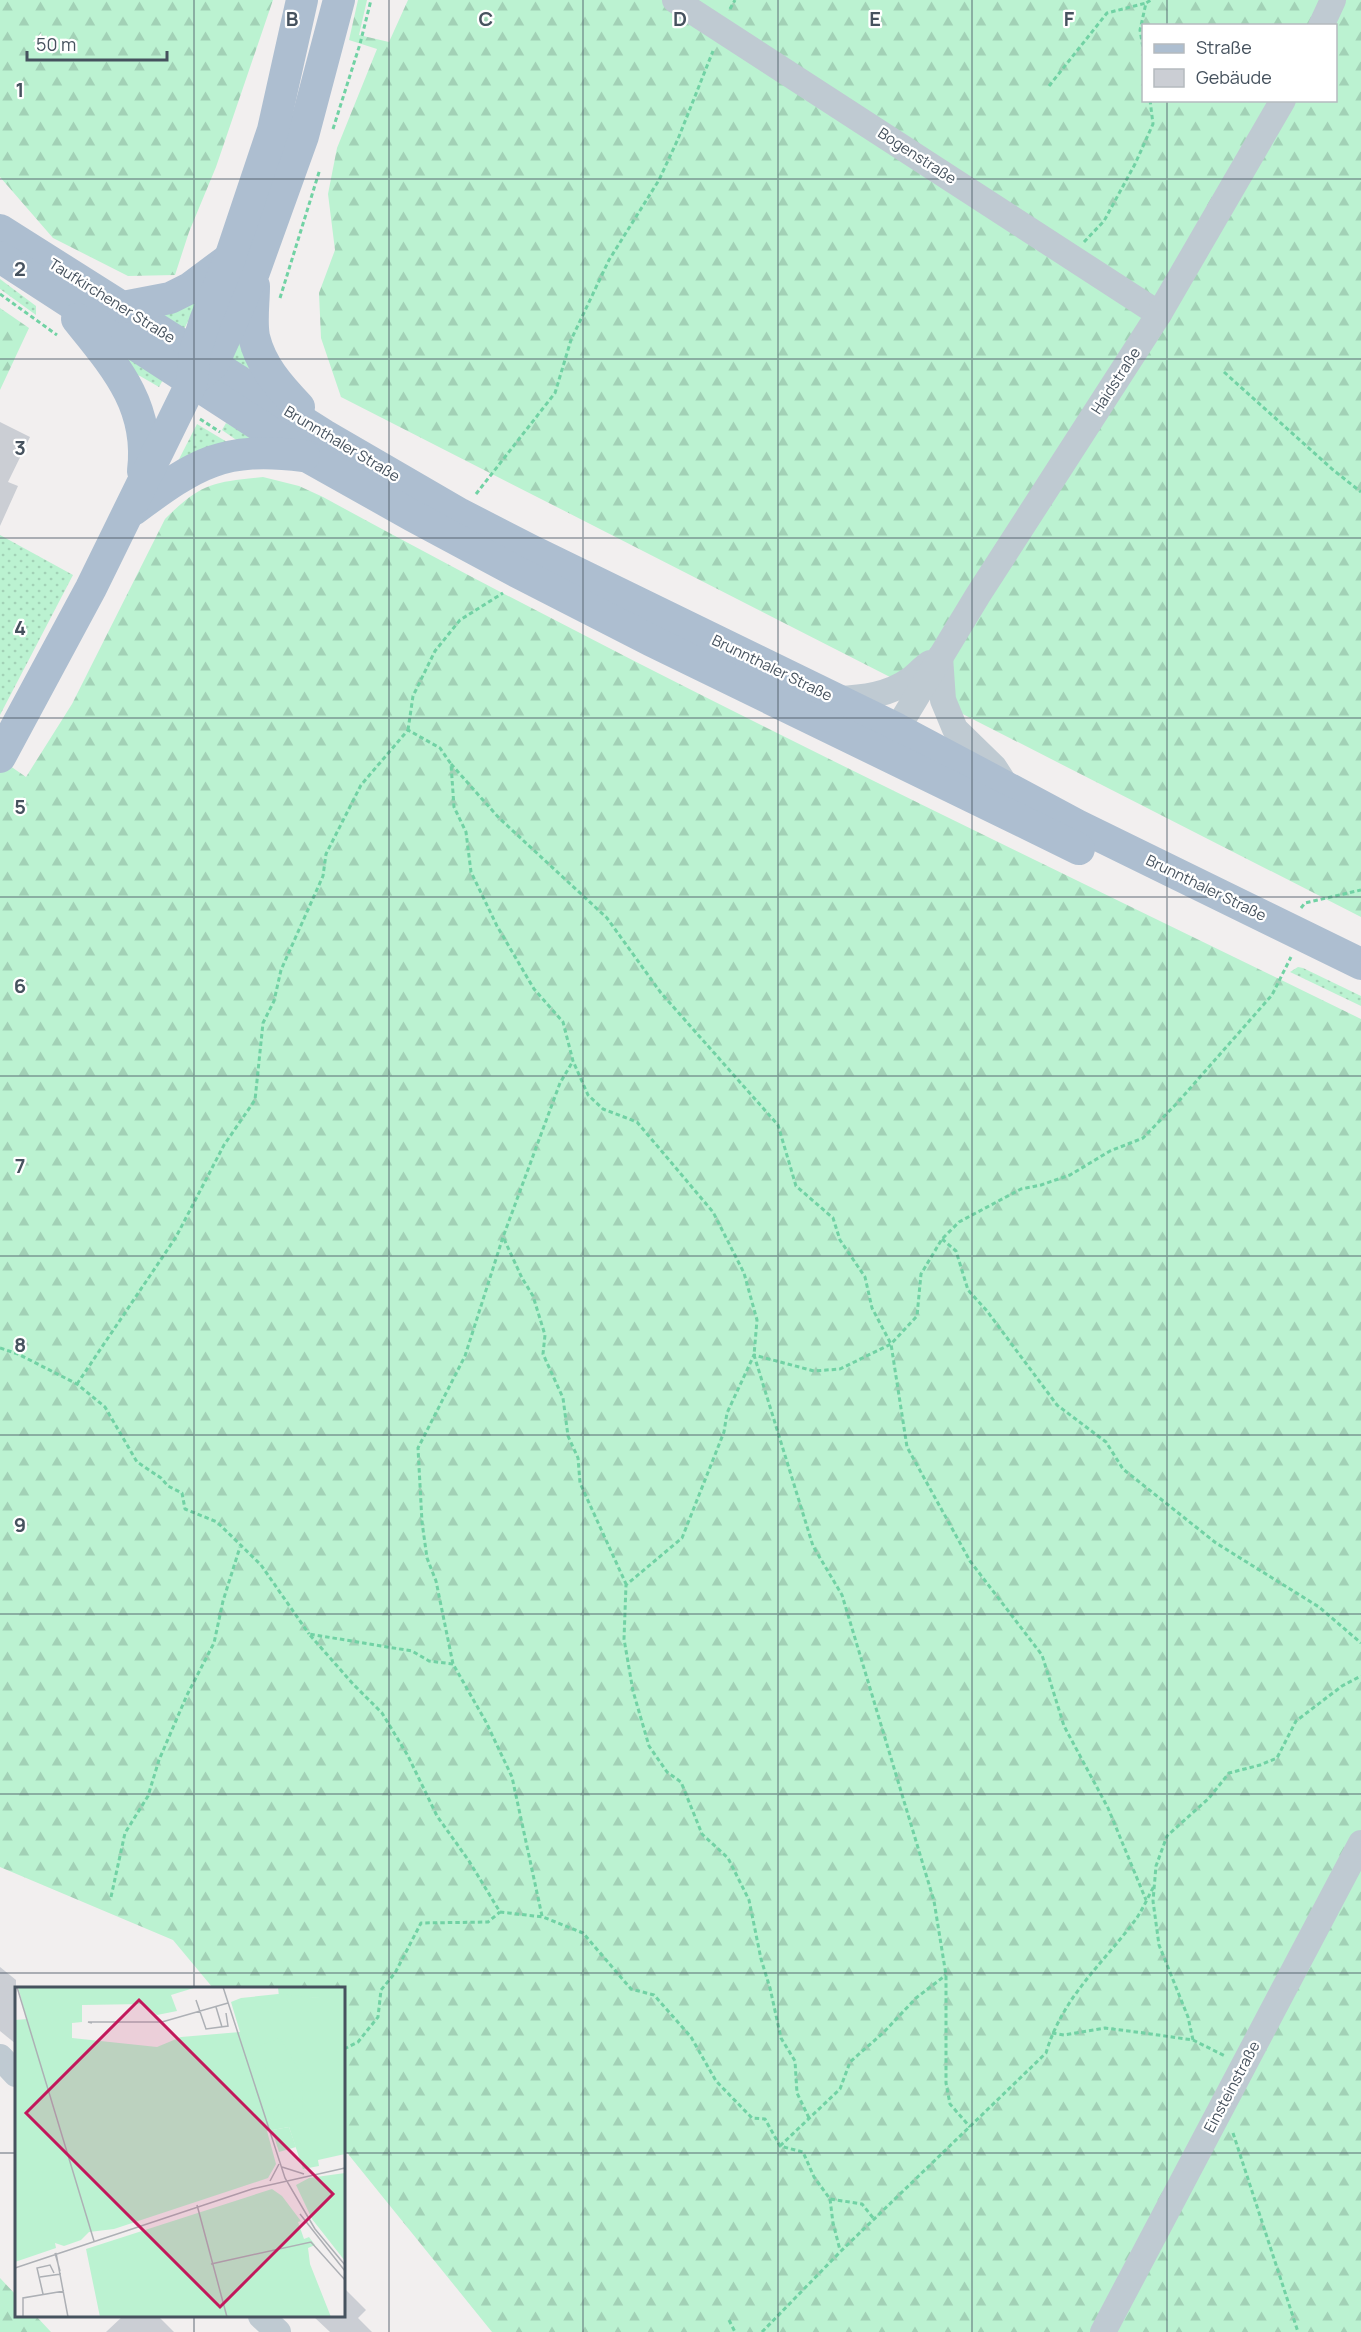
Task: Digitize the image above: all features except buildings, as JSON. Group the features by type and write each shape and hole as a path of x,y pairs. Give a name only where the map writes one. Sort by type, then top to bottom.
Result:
{"main road":[{"path":"127,515 178,477 215,459 242,454 282,453 316,446 263,363 254,336 242,265 302,0"},
{"path":"0,757 91,588 200,366 242,265 303,136 339,0"},
{"name":"Taufkirchener Straße","path":"0,230 123,307 200,366"},
{"name":"Taufkirchener Straße","path":"0,257 57,296 200,366"},
{"path":"123,307 170,298 242,265"},
{"path":"57,296 107,357 126,385 137,408 144,428 146,451 141,486"},
{"name":"Brunnthaler Straße","path":"200,366 316,446 519,573 891,742 1293,953 1361,986"},
{"name":"Brunnthaler Straße","path":"316,446 837,699 891,742 1006,786 1077,825 1361,964"}],"street":[{"name":"Bogenstraße","path":"675,0 1159,314"},
{"path":"1322,24 1333,0"},
{"name":"Haidstraße","path":"891,742 940,657 1159,314 1282,102"},
{"path":"940,657 943,700 955,729 994,767 1006,786"},
{"name":"Haidstraße","path":"837,699 874,695 890,690 912,679 924,667 940,657"},
{"name":"Einsteinstraße","path":"1103,2332 1361,1843"},
{"path":"0,2057 15,2072"},
{"path":"262,2317 278,2332"}],"path":[{"path":"331,134 360,44 371,0"},
{"path":"460,514 555,393 571,340 609,260 659,180 713,52 719,27 735,0"},
{"path":"1049,86 1107,13 1151,0"},
{"path":"1142,46 1140,30 1146,3"},
{"path":"1071,256 1104,220 1136,164 1153,124 1150,102"},
{"path":"279,307 280,296 320,168"},
{"path":"0,294 64,342"},
{"path":"1224,372 1332,469 1361,492"},
{"path":"198,418 218,431"},
{"path":"78,1384 176,1237 224,1144 255,1100 263,1023 274,1001 281,970 323,876 326,854 361,785 408,730 413,696 435,651 460,620 500,594"},
{"path":"408,730 440,748 451,764 500,818 607,918 661,993 778,1125 796,1186 832,1218 840,1240 865,1277 873,1308 891,1344 907,1447 970,1562 1042,1655 1064,1726 1108,1808 1146,1900"},
{"path":"451,764 454,807 466,832 471,872 497,926 534,989 563,1022 573,1061 588,1095 603,1109 637,1122 713,1212 744,1273 757,1320 754,1355 727,1413 724,1432 682,1538 626,1585"},
{"path":"1305,903 1361,890"},
{"path":"754,1355 814,1371 840,1369 891,1344 917,1316 921,1274 942,1239 958,1222 1021,1189 1070,1175 1110,1151 1143,1138 1178,1102 1272,995 1293,953"},
{"path":"543,1917 512,1777 486,1722 453,1664 436,1581 427,1558 422,1522 418,1448 465,1356 503,1237 560,1083 573,1061"},
{"path":"503,1237 533,1296 545,1335 543,1354 563,1398 568,1436 578,1458 580,1483 626,1585 624,1639 633,1691 649,1746 667,1772 681,1782 702,1834 728,1858 749,1899 781,2038 795,2061 797,2093 809,2118"},
{"path":"942,1239 956,1251 968,1290 987,1311 1057,1405 1106,1442 1123,1469 1197,1530 1319,1607 1361,1643"},
{"path":"0,1348 18,1354 78,1384 105,1407 137,1462 161,1478 168,1486 182,1493 185,1509 217,1522 240,1547 261,1565 309,1634 382,1713 408,1756 437,1815 500,1912"},
{"path":"754,1355 813,1546 842,1595 934,1901 946,1975 946,2083 950,2104 970,2127"},
{"path":"111,1897 125,1833 148,1796 159,1760 187,1695 214,1643 223,1601 240,1547"},
{"path":"309,1634 412,1651 429,1661 453,1664"},
{"path":"1193,2040 1188,2017 1159,1945 1153,1901 1156,1866 1167,1836 1209,1798 1229,1773 1277,1758 1296,1721 1342,1686 1361,1677"},
{"path":"762,2332 840,2251 1046,2053 1052,2033 1083,1981 1137,1917 1154,1886"},
{"path":"345,2048 358,2042 378,2017 381,1990 395,1973 421,1923 488,1923 500,1912 543,1917 583,1933 632,1989 654,1995 691,2037 716,2081 752,2118 765,2119 780,2146 803,2152 814,2177 830,2199 840,2251"},
{"path":"780,2146 840,2089 850,2062 884,2032 916,1998 946,1975"},
{"path":"1052,2033 1064,2035 1105,2028 1193,2040 1244,2065"},
{"path":"1223,2103 1298,2332"},
{"path":"830,2199 862,2204 874,2219"},
{"path":"729,2320 735,2332"}],"green space":[{"path":"0,0 273,0 216,167 189,232 175,275 128,276 53,238 0,177"},
{"path":"358,0 367,0 359,35 389,42 408,0 1361,0 1361,917 341,397 321,338 319,293 335,250 328,194 337,148 377,49 349,40"},
{"path":"0,279 36,306 36,315 0,289"},
{"path":"198,302 182,333 155,313"},
{"path":"0,308 29,328 0,390"},
{"path":"244,325 255,363 242,373 226,364"},
{"path":"113,346 164,378 159,387 131,373"},
{"path":"226,423 255,439 245,446 222,430"},
{"path":"197,424 232,445 174,469"},
{"path":"263,477 299,486 323,497 709,699 1361,1019 1361,2332 492,2332 345,2150 345,1987 212,1987 173,1940 0,1867 0,759 26,777 72,704 165,519 199,491 209,486"},
{"path":"0,535 73,575 0,715"},
{"path":"1298,967 1361,996 1361,1006 1290,972"},
{"path":"0,2278 15,2294 15,2317 37,2317 51,2332 0,2332"}]}
